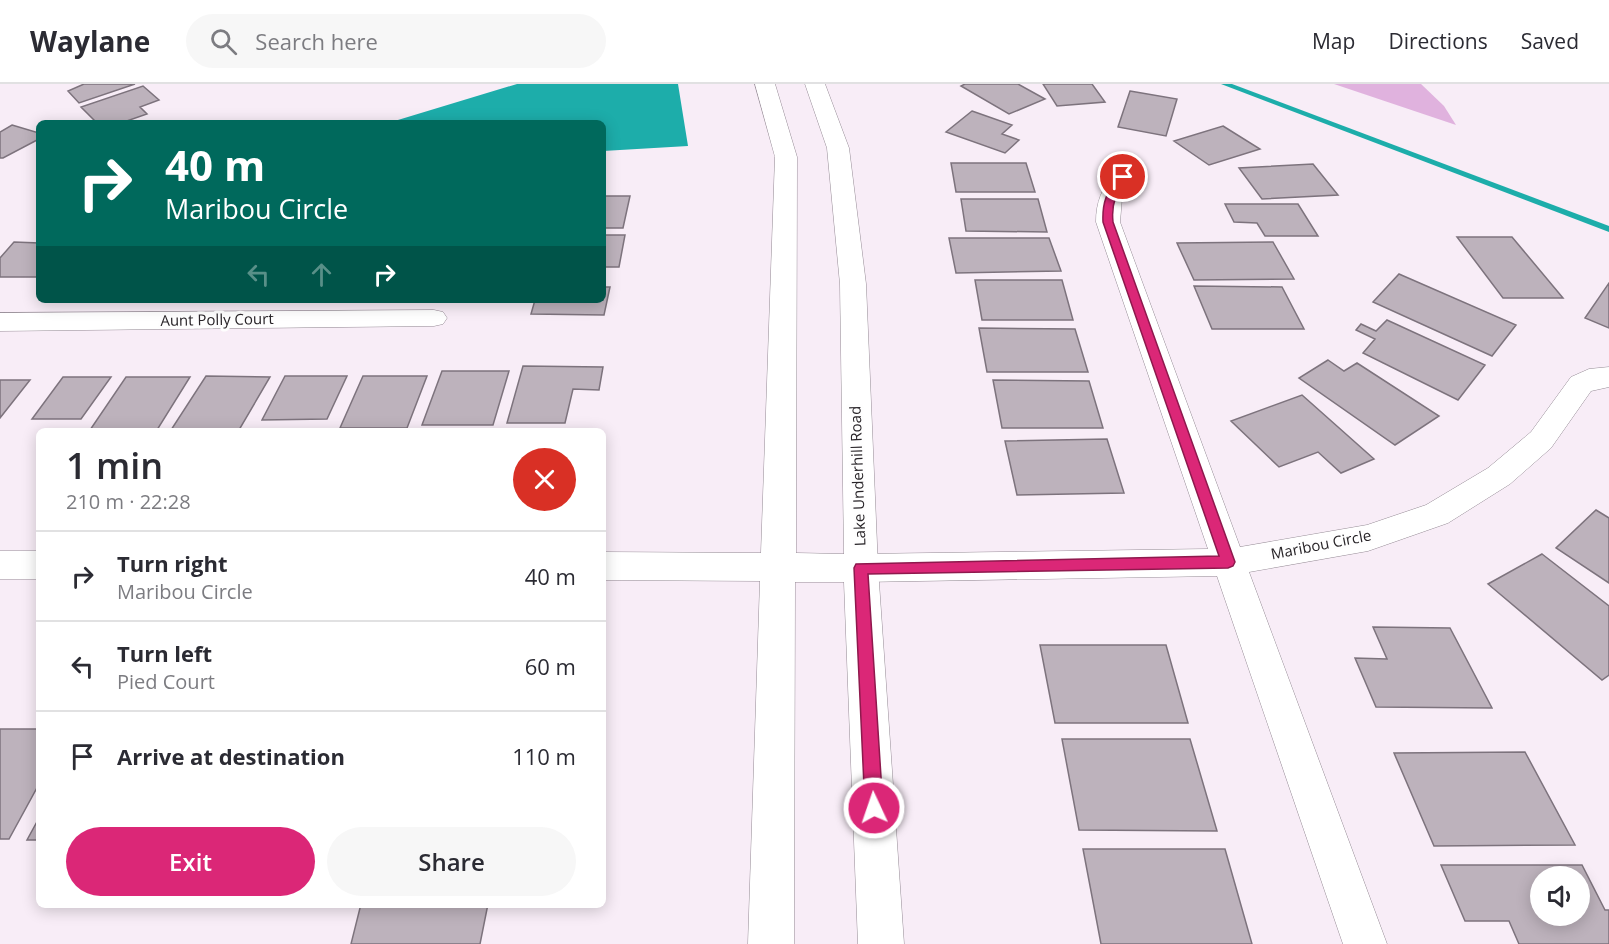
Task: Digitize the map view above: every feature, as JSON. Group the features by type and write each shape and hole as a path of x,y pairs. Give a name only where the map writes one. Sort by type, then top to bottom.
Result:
{"street":[{"path":"765,84 786,157 780,567 771,944"},
{"name":"Lake Underhill Road","path":"815,84 838,148 853,284 861,568 881,944"},
{"path":"1123,177 1110,195 1107,208 1108,222 1365,944"},
{"name":"Aunt Polly Court","path":"0,322 434,318"},
{"name":"Maribou Circle","path":"606,566 861,568 1228,562 1368,538 1437,514 1489,483 1523,457 1556,423 1581,384 1589,379 1609,377"},
{"path":"0,565 36,565"}],"shaded area":[{"path":"1334,84 1421,84 1444,106 1456,125"}],"water":[{"path":"517,84 678,84 688,146 606,151 606,120 398,120"}],"building":[{"path":"84,84 135,84 79,103 68,91"},
{"path":"965,84 1018,84 1045,99 1009,114 961,86"},
{"path":"1043,84 1092,84 1105,102 1057,106"},
{"path":"143,86 159,100 140,107 147,114 130,120 94,120 81,107"},
{"path":"1130,91 1177,99 1166,136 1118,127"},
{"path":"972,111 1012,125 1002,134 1019,140 1005,153 946,132"},
{"path":"12,125 36,132 36,141 0,158 0,132"},
{"path":"1223,126 1260,149 1209,165 1174,141"},
{"path":"951,163 1026,163 1035,192 956,192"},
{"path":"1313,164 1338,195 1262,199 1239,168"},
{"path":"606,196 630,196 623,228 606,228"},
{"path":"961,199 1038,199 1047,232 966,231"},
{"path":"1225,204 1298,204 1318,236 1265,236 1257,223 1234,222"},
{"path":"606,235 625,235 619,267 606,267"},
{"path":"1457,237 1512,237 1563,298 1503,298"},
{"path":"949,238 1049,238 1061,271 956,273"},
{"path":"14,242 36,243 36,277 0,277 0,258"},
{"path":"1273,242 1294,279 1194,280 1177,243"},
{"path":"1399,274 1516,325 1492,356 1373,302"},
{"path":"975,280 1062,280 1073,320 982,320"},
{"path":"1609,283 1609,328 1585,318"},
{"path":"1194,286 1282,287 1304,329 1212,329"},
{"path":"606,287 610,287 604,315 531,314 534,303 606,303"},
{"path":"1387,320 1485,365 1458,400 1363,353 1375,339 1356,330 1361,324 1376,331"},
{"path":"979,328 1075,329 1088,372 987,372"},
{"path":"1328,360 1344,371 1357,363 1439,416 1395,445 1299,378"},
{"path":"523,366 603,367 599,390 573,389 565,423 507,423"},
{"path":"442,371 509,371 493,425 422,425"},
{"path":"206,376 270,377 240,428 172,428"},
{"path":"285,376 347,376 327,419 262,420"},
{"path":"363,376 427,376 407,428 340,428"},
{"path":"63,377 111,377 81,419 32,419"},
{"path":"126,377 190,377 158,428 91,428"},
{"path":"0,380 30,380 0,418"},
{"path":"993,380 1089,381 1103,428 1002,428"},
{"path":"1302,395 1374,459 1341,473 1318,452 1279,467 1231,421"},
{"path":"1107,439 1124,493 1017,495 1005,441"},
{"path":"1596,510 1609,518 1609,583 1556,548"},
{"path":"1542,554 1609,606 1609,675 1602,680 1488,584"},
{"path":"1373,627 1450,628 1492,708 1376,707 1355,658 1387,659"},
{"path":"1040,645 1166,645 1188,723 1055,723"},
{"path":"0,729 36,729 36,790 9,839 0,839"},
{"path":"1062,739 1190,739 1217,831 1079,830"},
{"path":"1525,752 1575,845 1434,846 1394,753"},
{"path":"36,824 36,840 27,840"},
{"path":"1083,849 1225,849 1252,944 1101,944"},
{"path":"1441,865 1582,865 1530,866 1530,926 1590,926 1590,881 1605,910 1609,910 1609,944 1519,944 1509,921 1465,921"},
{"path":"360,908 487,908 480,944 351,944"}],"waterway":[{"path":"1225,84 1609,229"}],"route":[{"path":"874,808 861,568 1228,562 1108,222 1107,208 1110,195 1123,177"}]}
